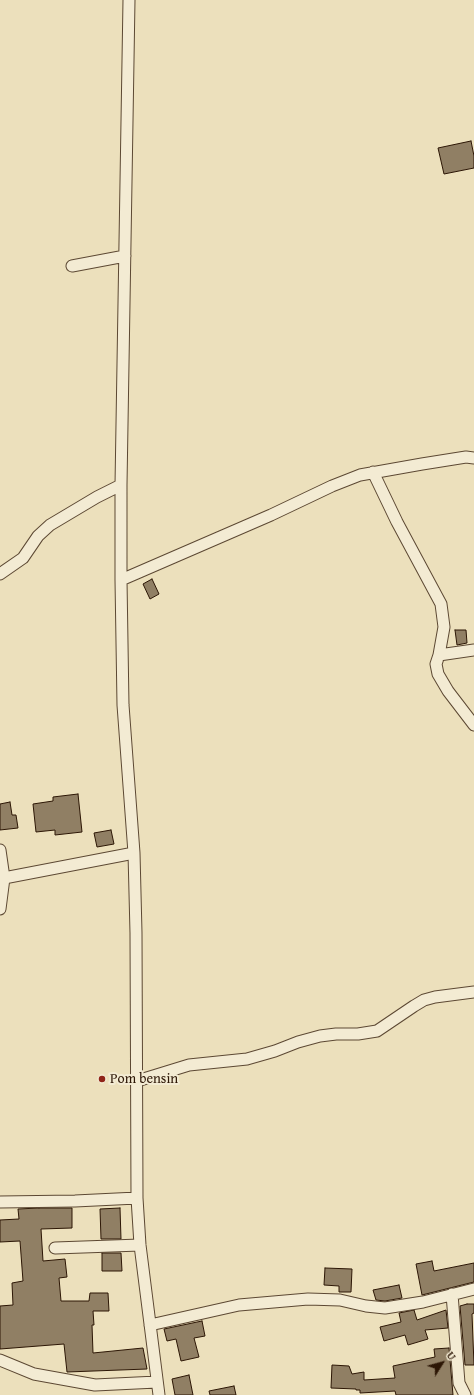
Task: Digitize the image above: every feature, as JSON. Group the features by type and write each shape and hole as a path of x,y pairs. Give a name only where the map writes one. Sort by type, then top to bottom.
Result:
{"street":[{"path":"129,0 121,485 123,704 134,853 136,933 137,1198 140,1245 159,1395"},
{"path":"72,266 125,256"},
{"path":"121,580 272,515 332,486 360,475 437,462 474,458"},
{"path":"373,472 397,522 441,604 444,627 436,664 438,674 448,691 474,725"},
{"path":"0,574 23,558 38,536 50,525 97,497 121,485"},
{"path":"439,655 474,650"},
{"path":"0,850 4,878 0,910"},
{"path":"4,878 134,853"},
{"path":"137,1081 189,1065 247,1059 320,1036 358,1034 377,1031 424,1000 435,996 474,992"},
{"path":"0,1202 137,1198"},
{"path":"55,1248 140,1245"},
{"path":"150,1325 239,1305 308,1300 340,1300 366,1306 385,1308 422,1302 474,1288"},
{"path":"452,1294 459,1383 465,1395"},
{"path":"0,1360 34,1374 95,1385 157,1382"}],"building":[{"path":"471,141 474,156 474,168 444,174 438,148"},
{"path":"152,579 159,594 150,599 143,584"},
{"path":"455,630 466,630 467,643 457,645"},
{"path":"78,794 82,832 55,835 55,830 36,832 33,804 53,801 53,797"},
{"path":"10,802 12,815 16,815 18,828 0,830 0,804"},
{"path":"111,830 114,844 97,847 94,833"},
{"path":"72,1208 72,1228 41,1229 43,1261 65,1259 67,1277 59,1278 61,1301 89,1301 90,1293 108,1293 109,1311 93,1311 93,1353 143,1348 147,1369 67,1372 64,1344 0,1349 0,1306 13,1305 12,1283 23,1281 20,1241 0,1242 0,1220 19,1219 18,1209"},
{"path":"120,1208 121,1239 101,1239 100,1209"},
{"path":"102,1253 121,1253 122,1271 102,1271"},
{"path":"432,1261 434,1271 474,1263 474,1282 422,1295 416,1264"},
{"path":"325,1268 352,1269 351,1292 339,1292 339,1286 324,1285"},
{"path":"399,1285 402,1298 385,1301 376,1300 373,1290"},
{"path":"474,1304 474,1313 472,1314 474,1365 465,1365 460,1306"},
{"path":"414,1310 417,1320 446,1310 448,1328 425,1330 428,1339 408,1345 405,1335 384,1341 380,1327 401,1322 399,1313"},
{"path":"202,1321 205,1336 194,1338 199,1357 181,1361 176,1339 167,1341 164,1329"},
{"path":"449,1348 453,1395 396,1395 395,1391 360,1393 360,1390 356,1389 331,1388 332,1365 349,1366 352,1374 364,1372 364,1380 395,1378 393,1366 435,1357 434,1349"},
{"path":"189,1375 193,1395 175,1395 172,1379"},
{"path":"234,1386 236,1395 210,1395 209,1391"}],"place":[{"name":"Pom bensin","path":"102,1079"}]}
